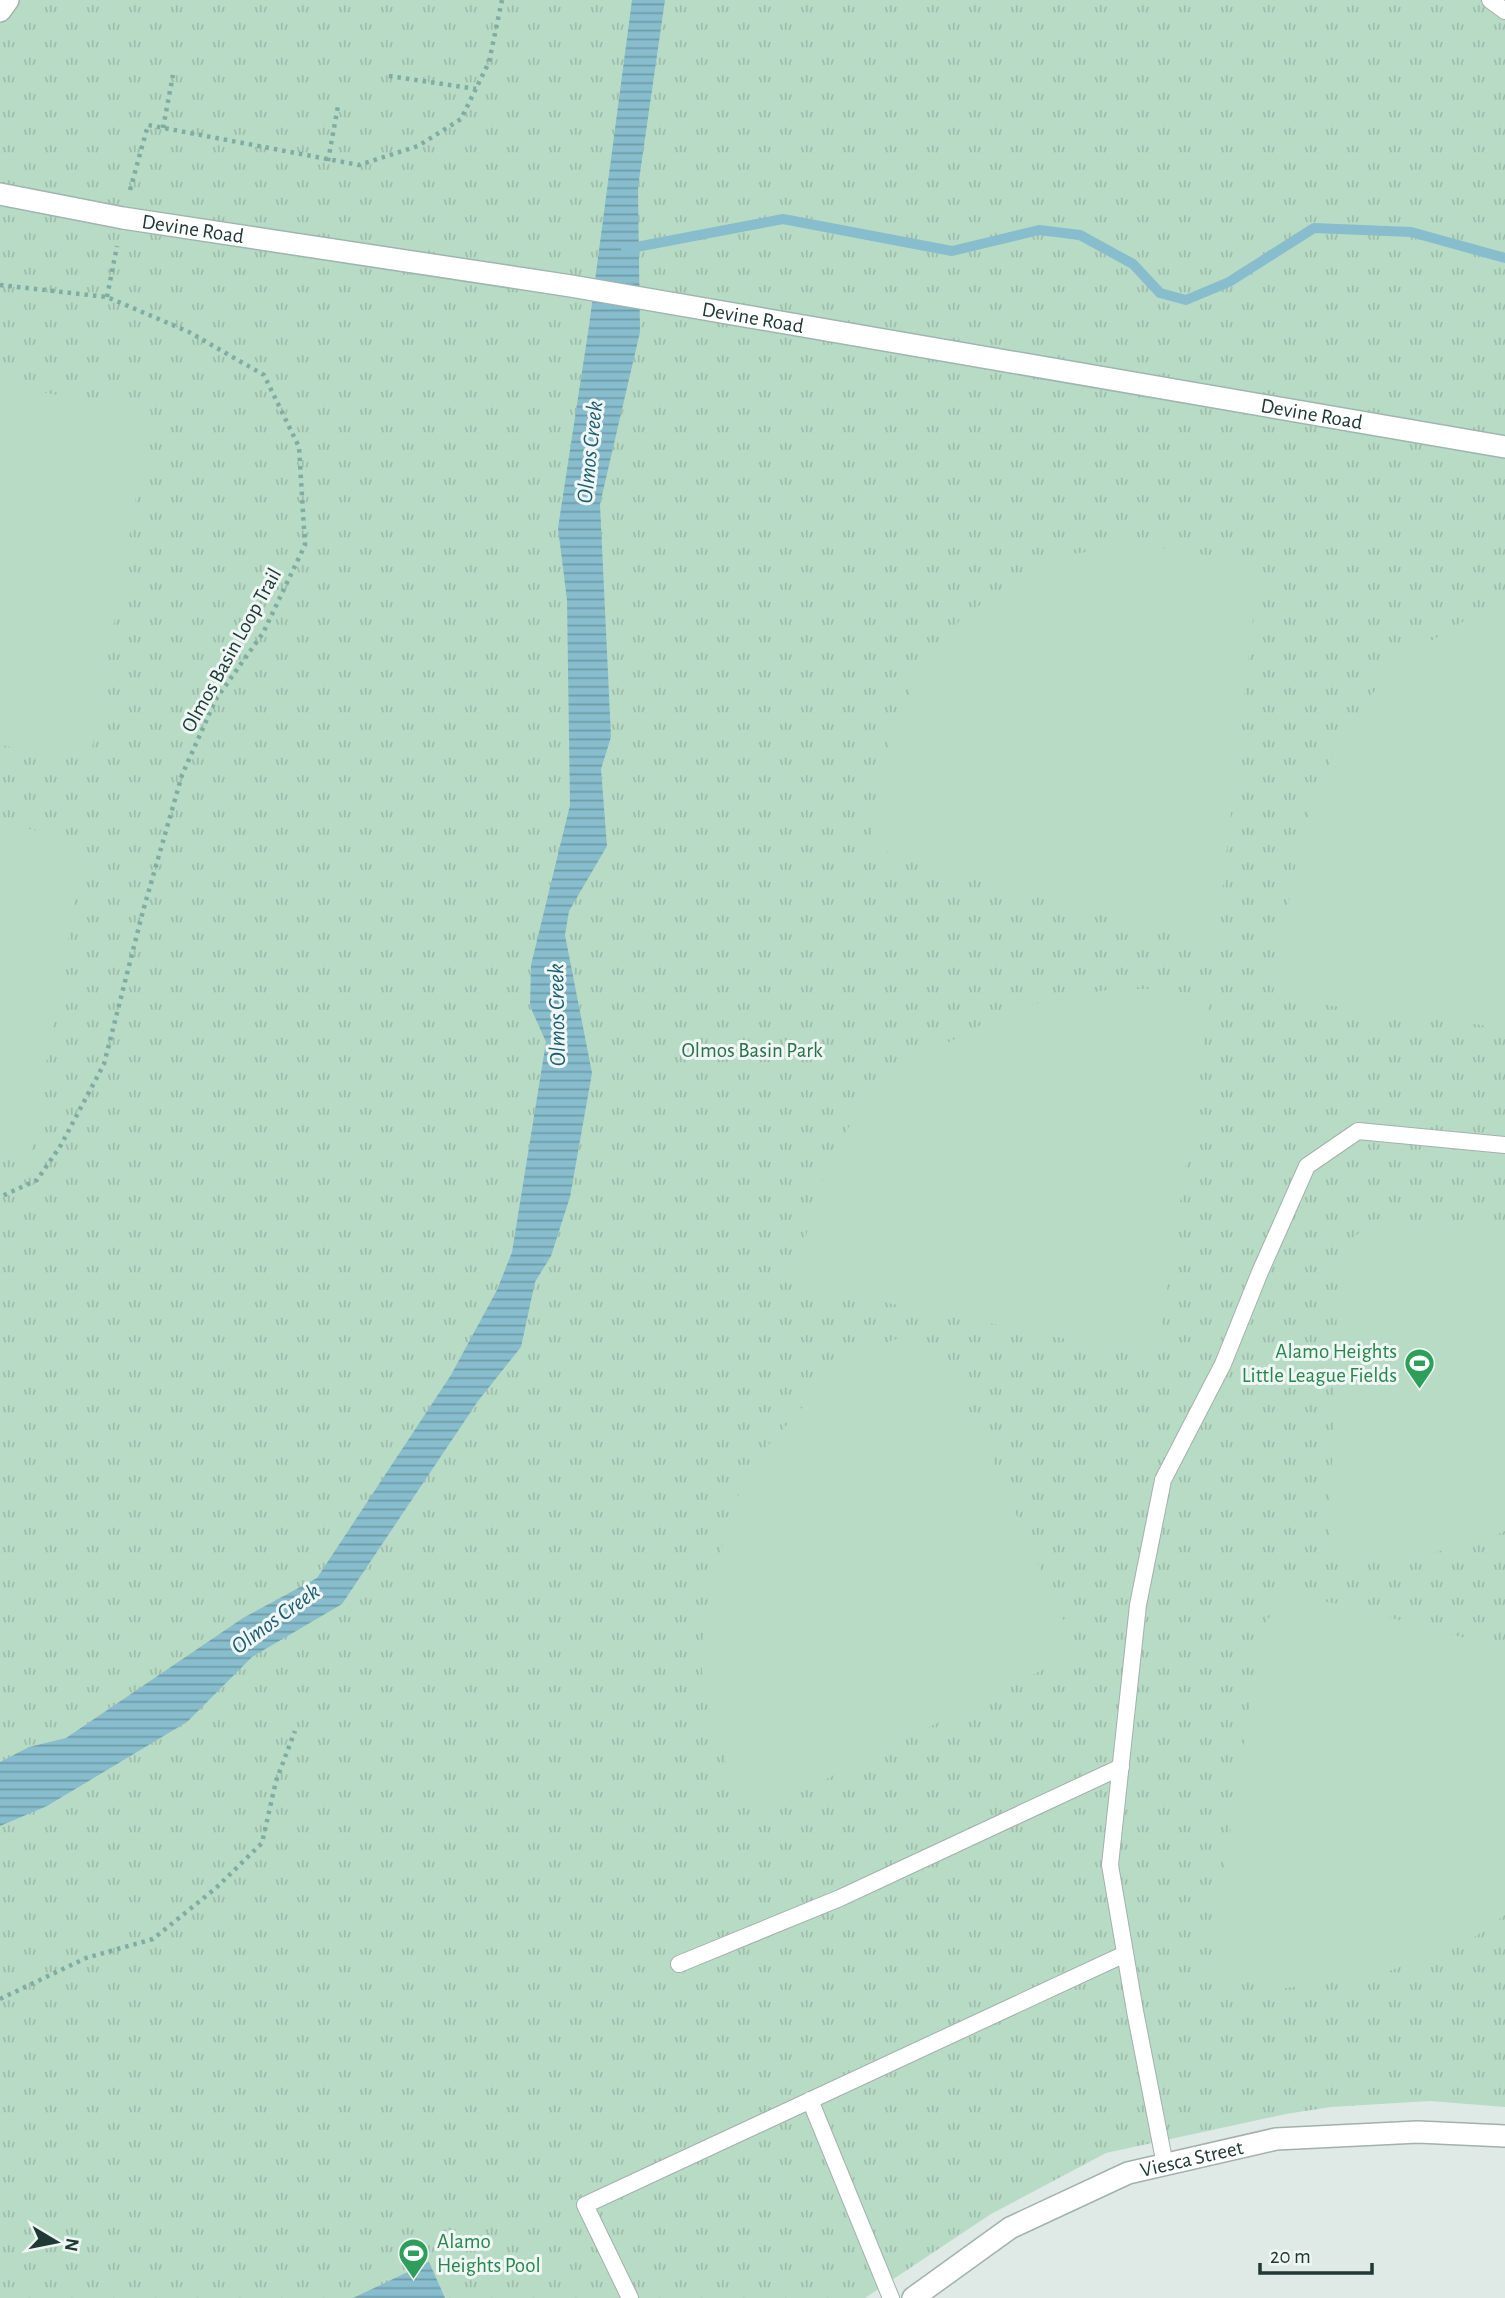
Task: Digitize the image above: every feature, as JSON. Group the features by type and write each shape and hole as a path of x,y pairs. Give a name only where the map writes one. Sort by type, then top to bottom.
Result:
{"street":[{"path":"0,10 8,0"},
{"name":"Devine Road","path":"0,194 123,218 571,286 1505,447"},
{"name":"Viesca Street","path":"913,2298 1010,2228 1128,2174 1276,2139 1418,2132 1505,2136"}],"lane":[{"path":"1490,0 1505,11"},
{"path":"1165,2165 1110,1865 1138,1605 1163,1480 1223,1364 1259,1272 1307,1167 1358,1131 1505,1145"},
{"path":"680,1964 840,1898 1121,1767"},
{"path":"630,2298 585,2205 1125,1954"},
{"path":"810,2100 891,2298"}],"path":[{"path":"107,297 123,218 148,125 359,165 418,146 461,119 489,62 502,0"},
{"path":"163,128 173,75"},
{"path":"389,76 476,89"},
{"path":"328,161 338,106"},
{"name":"Olmos Basin Loop Trail","path":"0,285 107,297 189,332 264,375 299,447 305,545 263,633 216,699 182,775 143,911 104,1064 61,1145 37,1180 0,1196"},
{"path":"0,1999 86,1958 153,1939 216,1888 262,1843 276,1781 295,1731"}],"green space":[{"name":"Olmos Basin Park","path":"0,0 1505,0 1505,2107 1430,2101 1331,2107 1286,2114 1106,2153 991,2214 865,2298 0,2298"},
{"path":"0,385 151,411 90,760 0,745"},
{"path":"1126,546 1172,549 1259,565 1216,946 870,847 888,745 913,684 962,617 1053,557"},
{"path":"1505,613 1505,1028 1272,998 1301,833 1335,749 1393,664 1472,616"},
{"path":"0,824 86,839 29,1160 0,1155"},
{"path":"1113,989 1170,989 1210,1002 1157,1357 793,1284 819,1188 835,1149 862,1106 891,1073 1011,1009"},
{"name":"Alamo Heights Little League Fields","path":"1375,1219 1505,1233 1505,1531 1408,1560 1329,1556 1339,1250"},
{"path":"902,1337 942,1349 1078,1652 757,1814 734,1786 703,1691 701,1648 712,1583 726,1533 748,1467 823,1385 857,1353"},
{"path":"1288,1595 1344,1605 1505,1649 1505,1915 1466,1943 1378,1975 1279,1989 1209,1969 1262,1626"}],"water":[{"name":"Olmos Creek","path":"632,0 665,0 638,187 640,332 600,504 611,737 601,769 607,846 569,911 565,935 592,1073 570,1197 551,1256 535,1282 521,1347 478,1401 342,1604 252,1657 187,1722 47,1806 0,1826 0,1762 29,1747 66,1738 243,1618 317,1578 451,1375 497,1290 512,1252 546,1042 530,1006 531,965 570,805 567,600 558,528 589,326"},
{"name":"Alamo Heights Pool","path":"429,2262 445,2298 353,2298"}],"waterway":[{"path":"626,249 783,219 952,251 1039,230 1080,235 1133,264 1160,293 1186,300 1229,282 1314,228 1411,232 1505,258"}],"place":[{"name":"Alamo Heights Little League Fields","path":"1420,1390"},
{"name":"Alamo Heights Pool","path":"414,2280"}]}
